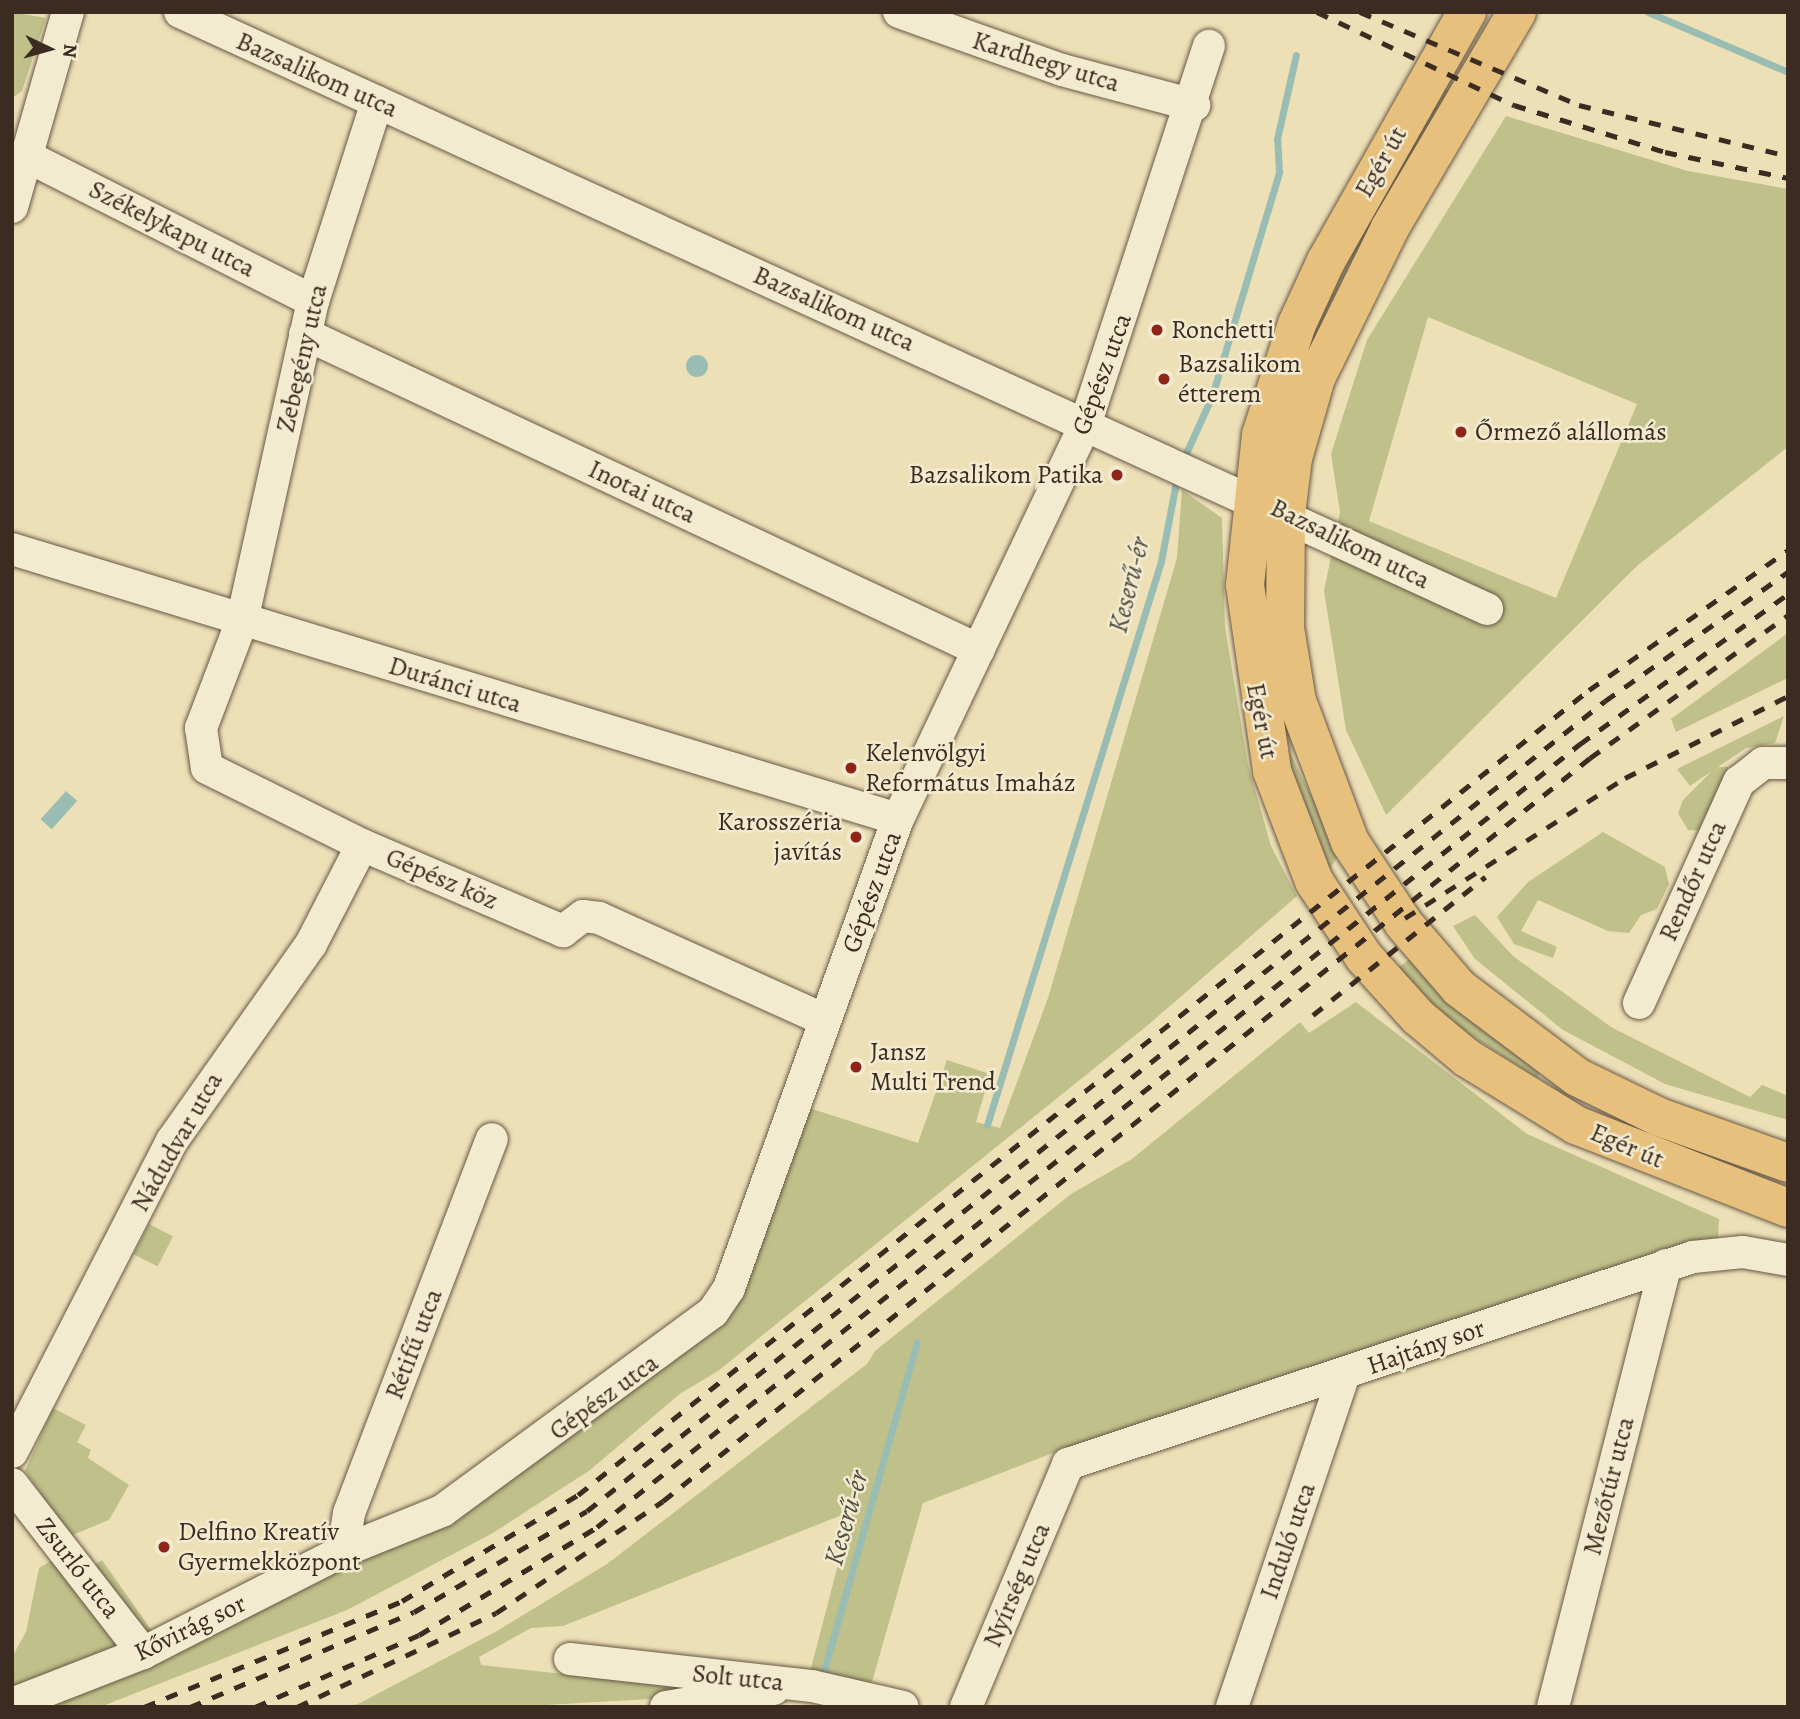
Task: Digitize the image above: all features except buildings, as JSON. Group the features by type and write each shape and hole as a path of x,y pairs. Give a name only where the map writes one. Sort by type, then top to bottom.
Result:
{"main road":[{"name":"Egér út","path":"1467,12 1297,324 1261,435 1250,496 1248,628 1272,771 1298,849 1364,957 1418,1017 1533,1102 1632,1150 1780,1201"},
{"name":"Egér út","path":"1517,12 1343,315 1303,421 1286,514 1285,628 1309,745 1345,832 1404,924 1491,1018 1577,1077 1658,1117 1788,1163"}],"street":[{"path":"12,207 25,143 68,12"},
{"name":"Bazsalikom utca","path":"180,12 1085,425 1250,496 1486,609"},
{"name":"Kardhegy utca","path":"899,12 1062,70 1194,105"},
{"name":"Gépész utca","path":"442,1511 713,1312 729,1288 898,819 1085,425 1194,105 1209,46"},
{"name":"Zebegény utca","path":"243,618 313,301 377,102"},
{"name":"Székelykapu utca","path":"25,143 313,301"},
{"name":"Inotai utca","path":"305,334 979,650"},
{"name":"Duránci utca","path":"12,549 898,819"},
{"name":"Gépész köz","path":"243,618 201,727 207,768 362,845 563,931 583,916 599,918 825,1020"},
{"name":"Rendőr utca","path":"1639,1003 1730,797 1757,765 1788,763"},
{"name":"Nádudvar utca","path":"12,1452 172,1141 310,944 362,845"},
{"name":"Rétifű utca","path":"343,1551 349,1513 492,1139"},
{"name":"Hajtány sor","path":"1068,1464 1344,1375 1666,1265 1729,1252 1788,1260"},
{"name":"Mezőtúr utca","path":"1553,1707 1666,1265"},
{"name":"Induló utca","path":"1233,1707 1344,1375"},
{"name":"Nyírség utca","path":"966,1707 1068,1464"},
{"name":"Zsurló utca","path":"12,1484 143,1653"},
{"name":"Kővirág sor","path":"12,1704 143,1653 343,1551 442,1511"},
{"name":"Solt utca","path":"570,1659 903,1707"},
{"path":"666,1707 823,1695"}],"green space":[{"path":"12,12 46,18 22,91 12,98"},
{"path":"1443,89 1457,95 1279,425 1326,299"},
{"path":"1506,116 1688,171 1788,189 1788,447 1638,565 1386,815 1346,730 1324,591 1340,512 1331,454 1367,340","holes":["1428,317 1637,404 1556,598 1369,521"]},
{"path":"1182,490 1222,518 1225,627 1248,765 1271,846 1297,896 1148,1025 718,1371 681,1393 590,1470 493,1533 347,1610 100,1707 22,1707 350,1558 710,1327 806,1107 918,1143 947,1060 990,1074 976,1122 1000,1128 1048,998 1177,558"},
{"path":"1788,633 1788,678 1676,732 1671,719"},
{"path":"1784,716 1775,743 1746,748 1690,786 1677,769"},
{"path":"1284,741 1340,853 1327,873 1302,823"},
{"path":"1716,767 1728,767 1729,783 1704,831 1688,830 1678,813 1683,800"},
{"path":"1603,832 1665,867 1669,884 1657,909 1641,915 1629,933 1608,931 1538,900 1521,931 1557,947 1553,958 1514,944 1497,917 1528,882"},
{"path":"1475,915 1513,956 1611,1027 1750,1097 1762,1085 1788,1096 1788,1120 1665,1084 1563,1030 1475,959 1453,926"},
{"path":"1411,958 1540,1071 1537,1078 1436,1013 1395,970"},
{"path":"1356,1002 1527,1134 1719,1219 1718,1244 1058,1451 923,1503 870,1689 810,1672 852,1511 563,1626 531,1628 479,1657 481,1665 711,1690 703,1696 510,1707 340,1707 358,1704 497,1631 607,1564 867,1364 875,1351 1071,1194 1132,1159 1300,1022 1309,1033"},
{"path":"149,1224 173,1236 158,1267 134,1254"},
{"path":"53,1408 86,1425 77,1442 91,1450 88,1458 129,1485 109,1520 70,1536 25,1471"},
{"path":"54,1559 119,1646 12,1691 12,1657 26,1632 39,1568"},
{"path":"102,1560 152,1631 142,1631 90,1568"}],"water":[{"path":"697,355 705,358 708,366 705,374 697,377 689,374 686,366 689,358"},
{"path":"66,791 77,801 52,829 41,819"}],"waterway":[{"path":"1648,12 1788,72"},
{"name":"Keserű-ér","path":"1182,462 1212,396 1279,172 1277,139 1296,55"},
{"name":"Keserű-ér","path":"987,1125 1161,561 1177,477"},
{"name":"Keserű-ér","path":"821,1681 917,1342"}],"railway":[{"path":"1317,12 1514,105 1665,152 1788,178"},
{"path":"1360,12 1579,105 1788,156"},
{"path":"144,1707 402,1601 578,1495 1589,690 1788,550"},
{"path":"190,1707 414,1612 587,1511 1605,701 1788,572"},
{"path":"255,1707 419,1635 597,1527 1580,744 1788,594"},
{"path":"297,1707 496,1613 663,1501 1590,758 1788,615"},
{"path":"1405,918 1625,778 1788,696"},
{"path":"1313,1015 1485,877"}],"place":[{"name":"Ronchetti","path":"1157,330"},
{"name":"Bazsalikom étterem","path":"1164,379"},
{"name":"Őrmező alállomás","path":"1461,432"},
{"name":"Bazsalikom Patika","path":"1117,475"},
{"name":"Kelenvölgyi Református Imaház","path":"851,768"},
{"name":"Karosszéria javítás","path":"856,837"},
{"name":"Jansz Multi Trend","path":"856,1067"},
{"name":"Delfino Kreatív Gyermekközpont","path":"164,1547"}]}
